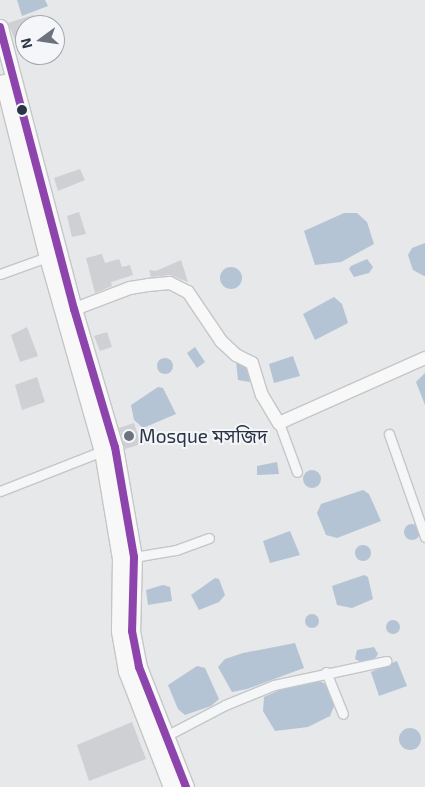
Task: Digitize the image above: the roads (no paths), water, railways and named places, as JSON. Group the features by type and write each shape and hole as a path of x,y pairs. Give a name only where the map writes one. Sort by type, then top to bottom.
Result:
{"highway":[{"path":"0,28 102,451 120,558 118,592 122,654 151,742 170,787"},
{"path":"0,69 47,257 115,447 134,557 131,593 134,648 164,737 186,787"}],"main road":[{"path":"68,312 130,288 170,283 188,292 222,341 236,355 252,363 262,395 279,423 425,358"}],"street":[{"path":"0,274 47,257"},
{"path":"279,423 297,472"},
{"path":"389,434 425,537"},
{"path":"0,491 102,451"},
{"path":"134,557 176,550 209,538"},
{"path":"164,737 224,705 274,685 326,672 386,661"},
{"path":"326,672 343,714"}],"water":[{"path":"17,0 45,0 48,6 25,15 22,15"},
{"path":"344,213 357,213 367,222 374,244 341,262 315,265 304,231"},
{"path":"425,243 424,276 413,270 408,255 412,248"},
{"path":"367,259 373,267 369,273 354,277 349,269 351,266"},
{"path":"231,267 239,270 242,278 239,286 231,289 223,286 220,278 223,270"},
{"path":"334,297 342,304 348,323 315,340 303,314"},
{"path":"195,347 205,362 197,368 187,353"},
{"path":"293,356 300,376 274,383 269,364"},
{"path":"165,358 171,360 173,366 171,372 165,374 159,372 157,366 159,360"},
{"path":"236,361 246,365 250,382 238,380"},
{"path":"425,373 425,405 416,382"},
{"path":"158,387 163,388 176,414 143,428 134,420 131,405"},
{"path":"277,462 279,474 257,475 257,466"},
{"path":"312,470 318,473 321,479 318,485 312,488 306,485 303,479 306,473"},
{"path":"363,490 369,494 381,521 337,538 326,535 317,513 321,504"},
{"path":"409,524 415,524 420,529 418,538 409,540 404,535 404,529"},
{"path":"290,531 300,555 270,563 263,541"},
{"path":"363,545 369,547 371,553 369,559 363,561 357,559 355,553 357,547"},
{"path":"364,575 368,577 373,599 352,608 337,605 332,586"},
{"path":"215,578 219,579 225,595 219,602 199,610 191,595"},
{"path":"163,585 170,587 172,601 148,605 146,590"},
{"path":"312,614 317,616 319,621 317,626 312,628 307,626 305,621 307,616"},
{"path":"390,620 396,620 400,627 396,634 390,634 386,630 386,624"},
{"path":"295,643 304,668 247,689 232,692 218,667 225,659 243,653"},
{"path":"374,647 378,654 374,660 361,662 355,659 357,650"},
{"path":"397,661 407,686 379,696 371,672"},
{"path":"197,666 205,668 219,699 211,706 185,715 178,709 168,685"},
{"path":"320,681 327,685 334,706 330,716 308,727 275,731 263,711 264,697 289,686"},
{"path":"410,728 418,731 421,739 418,747 410,750 402,747 399,739 402,731"}],"place":[{"name":"Mosque মসজিদ","path":"129,436"}]}
